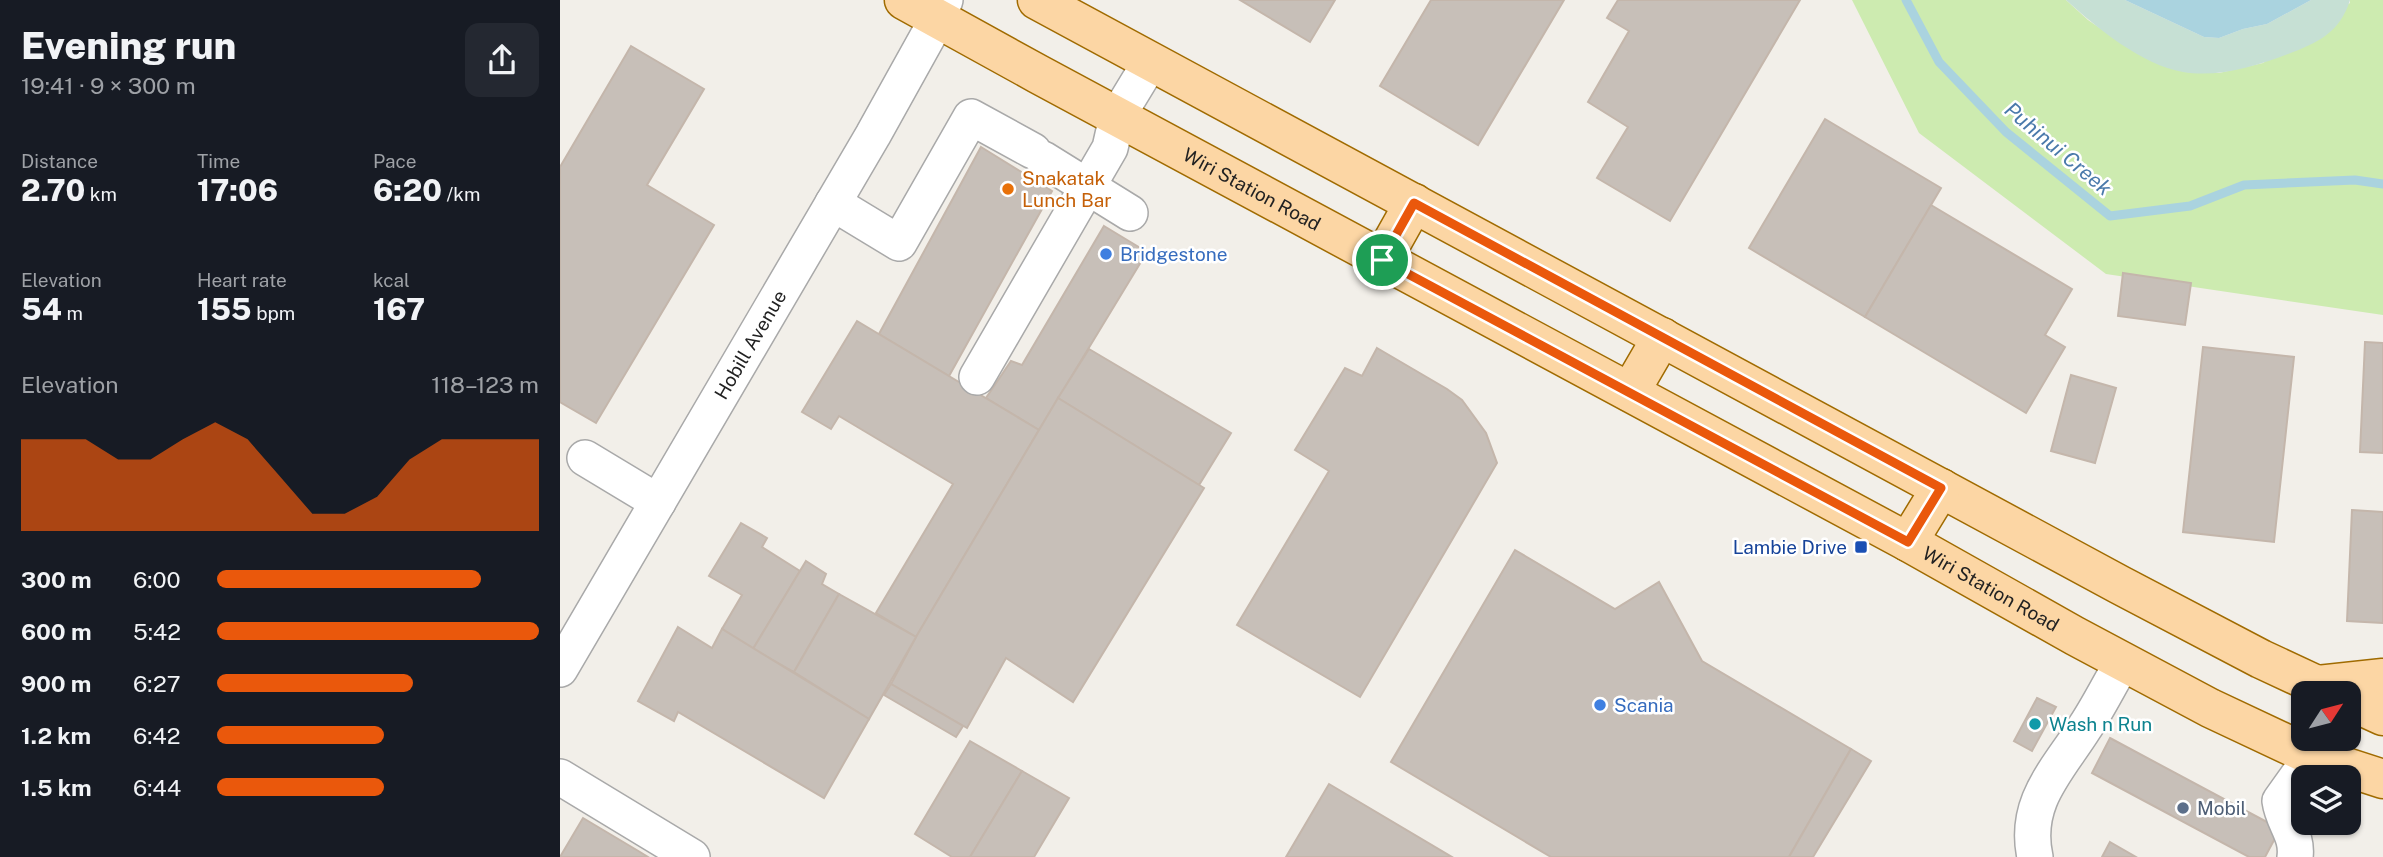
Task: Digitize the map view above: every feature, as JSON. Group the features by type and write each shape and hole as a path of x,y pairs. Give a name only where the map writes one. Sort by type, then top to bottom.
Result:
{"main road":[{"name":"Wiri Station Road","path":"904,0 942,9 1117,117 1908,542 2123,662 2223,714 2377,784"},
{"path":"1037,0 1941,488 2238,647 2309,681"},
{"path":"1382,260 1414,203"},
{"path":"1630,392 1662,337"},
{"path":"1908,542 1941,488"},
{"path":"2361,685 2383,678"},
{"path":"2361,706 2383,716"}],"street":[{"name":"Hobill Avenue","path":"560,669 833,203 942,9"},
{"path":"977,377 1110,148 1117,117 1152,61"},
{"path":"833,203 899,243 971,117 1130,213"},
{"path":"585,458 658,502"},
{"path":"2035,857 2031,838 2042,790 2086,727 2123,662"},
{"path":"2294,857 2297,843 2282,816 2280,801 2312,756"},
{"path":"560,777 692,857"}],"green space":[{"path":"1852,0 2066,0 2088,20 2119,41 2184,72 2219,73 2263,63 2350,3 2350,0 2383,0 2383,315 2106,274 1919,133"},
{"path":"2066,0 2125,0 2204,37 2219,38 2267,24 2311,0 2350,0 2334,29 2309,46 2250,67 2196,73 2167,68 2136,54"}],"water":[{"path":"2125,0 2311,0 2267,24 2219,38 2204,37"}],"building":[{"path":"1240,0 1335,0 1310,42"},
{"path":"1431,0 1564,0 1478,145 1380,86"},
{"path":"1618,0 1800,0 1670,221 1597,178 1628,127 1588,102 1629,31 1607,18"},
{"path":"631,46 704,89 647,185 714,225 596,423 560,402 560,167"},
{"path":"1825,119 1941,188 1865,317 1749,248"},
{"path":"981,147 1052,191 949,376 879,334"},
{"path":"1931,205 2072,289 2045,335 2065,347 2026,413 1865,317"},
{"path":"1104,226 1147,252 1039,430 986,398 1011,361 1022,365"},
{"path":"2123,273 2191,283 2185,325 2118,316"},
{"path":"857,321 1039,430 916,637 876,613 953,484 839,416 831,429 802,412"},
{"path":"2365,342 2383,343 2383,453 2360,452"},
{"path":"2203,347 2294,357 2274,542 2183,532"},
{"path":"1377,348 1462,400 1486,433 1497,463 1360,697 1237,625 1329,471 1295,450 1345,368 1362,376"},
{"path":"1089,349 1231,433 1199,485 1058,398"},
{"path":"2071,375 2116,388 2095,463 2051,451"},
{"path":"1058,398 1204,488 1073,702 1006,658 967,728 891,684 916,637"},
{"path":"2352,510 2383,512 2383,623 2347,621"},
{"path":"741,523 767,538 762,547 800,571 753,649 722,629 742,595 709,576"},
{"name":"Scania","path":"1515,550 1615,609 1659,582 1702,661 1851,749 1789,857 1551,857 1391,762"},
{"path":"806,561 826,574 822,584 839,594 794,672 753,649"},
{"path":"839,594 916,637 869,719 794,672"},
{"path":"678,627 712,648 722,629 869,719 824,798 678,712 674,721 638,701"},
{"path":"891,684 963,726 956,737 884,695"},
{"name":"Wash n Run","path":"2037,698 2056,707 2032,751 2014,741"},
{"path":"2110,738 2280,829 2265,857 2249,857 2092,773"},
{"path":"970,741 1022,771 970,857 952,857 915,834"},
{"path":"1851,749 1871,761 1813,857 1789,857"},
{"path":"1022,771 1069,798 1034,857 970,857"},
{"path":"1329,784 1452,857 1286,857"},
{"path":"583,818 640,852 648,857 560,857"},
{"path":"2110,842 2136,857 2102,857"}],"waterway":[{"name":"Puhinui Creek","path":"1906,0 1939,62 2006,132 2110,216 2190,206 2244,185 2355,180 2383,184"}],"place":[{"name":"Snakatak Lunch Bar","path":"1008,189"},
{"name":"Bridgestone","path":"1106,254"},
{"name":"Lambie Drive","path":"1861,547"},
{"name":"Scania","path":"1600,705"},
{"name":"Wash n Run","path":"2035,724"},
{"name":"Mobil","path":"2183,808"}],"route":[{"path":"1414,203 1941,488 1908,542 1382,260 1414,203"}]}
